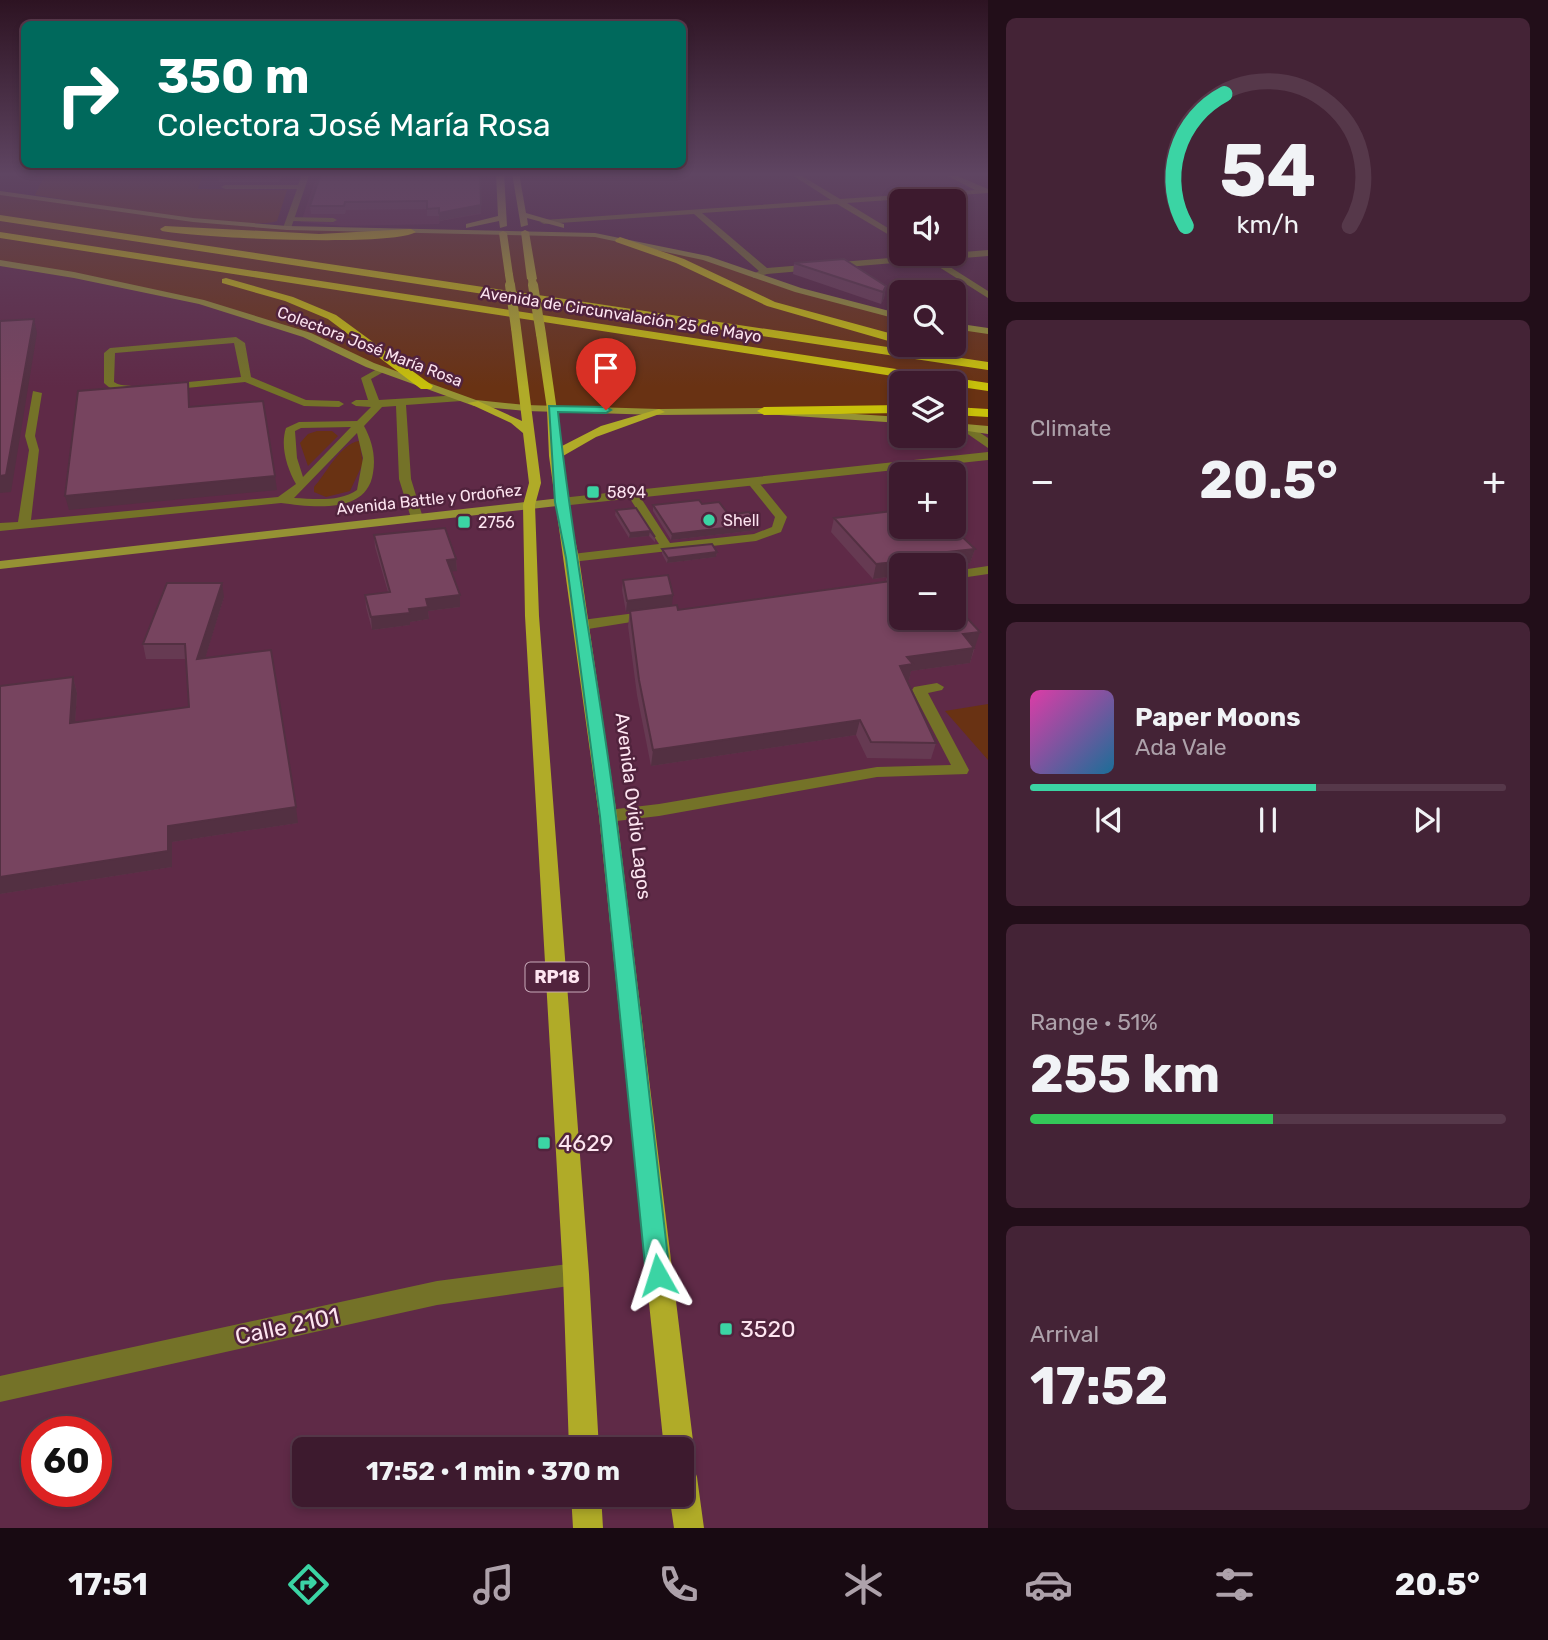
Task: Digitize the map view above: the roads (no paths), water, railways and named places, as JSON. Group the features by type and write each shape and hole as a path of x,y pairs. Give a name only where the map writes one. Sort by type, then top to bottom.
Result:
{"highway":[{"name":"Avenida de Circunvalación 25 de Mayo","path":"62,244 988,387"},
{"name":"Avenida de Circunvalación 25 de Mayo","path":"186,244 988,366"},
{"path":"632,244 680,261 771,304 889,337"},
{"path":"126,254 289,299 321,312 342,324 426,386"},
{"path":"966,353 988,357"},
{"path":"764,411 889,409"},
{"path":"966,412 988,413"}],"main road":[{"name":"RP18","path":"505,244 536,483 528,505 532,616 576,1274 583,1437"},
{"name":"Avenida Ovidio Lagos","path":"527,244 553,409 561,502 572,558 608,816 678,1437"},
{"path":"640,244 760,273 839,302 889,314"},
{"name":"Colectora José María Rosa","path":"0,263 74,275 201,302 307,335 382,370 474,403 553,409 764,411 889,419"},
{"path":"966,328 988,331"},
{"path":"474,403 515,421 529,432"},
{"path":"555,456 580,438 616,423 659,411"},
{"path":"966,428 988,430"},
{"name":"Avenida Battle y Ordoñez","path":"0,565 561,502"},
{"path":"587,1507 588,1528"},
{"path":"686,1507 689,1528"}],"street":[{"path":"730,244 760,273 889,260"},
{"path":"966,254 988,253"},
{"path":"943,266 988,295"},
{"path":"966,431 988,444"},
{"name":"Avenida Battle y Ordoñez","path":"561,502 988,456"},
{"path":"966,573 988,570"},
{"path":"582,625 672,612"}],"lane":[{"path":"141,389 111,387 108,383 109,353 119,349 236,340 240,343 246,379"},
{"path":"377,403 370,398 366,378 382,370"},
{"path":"152,388 246,379 304,403 340,404"},
{"path":"24,525 34,450 30,436 37,393"},
{"path":"356,403 401,403 461,398"},
{"path":"281,500 293,494 377,403"},
{"path":"401,403 405,479 417,518"},
{"path":"302,484 296,475 291,453 290,430 299,425 358,424"},
{"path":"0,527 281,500 327,502 348,499 360,494 366,483 369,466 368,442 358,424"},
{"path":"572,558 756,537 778,529 781,517 752,481"},
{"path":"633,494 667,548"},
{"path":"608,816 659,810 877,772 961,770 919,690 937,687"},
{"name":"Calle 2101","path":"0,1390 437,1293 576,1274"}],"place":[{"name":"5894","path":"593,492"},
{"name":"Shell","path":"709,520"},
{"name":"2756","path":"464,522"},
{"name":"4629","path":"544,1143"},
{"name":"3520","path":"726,1329"}]}
